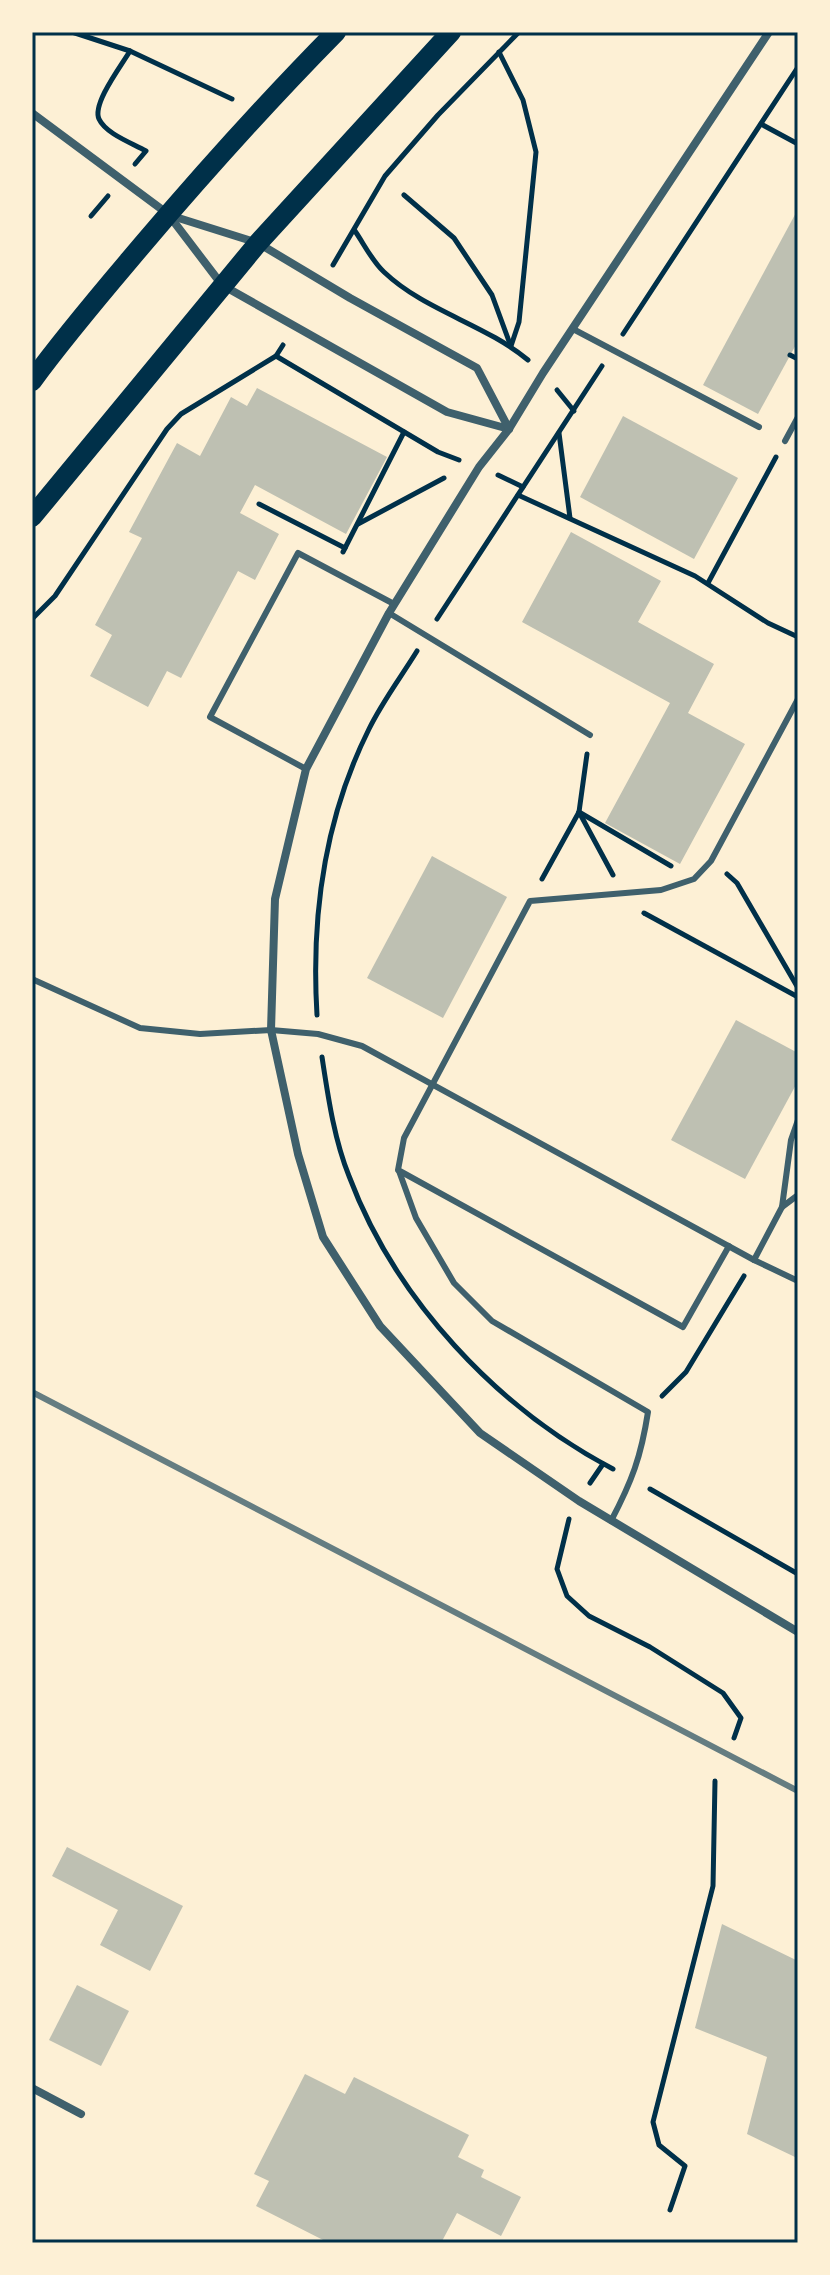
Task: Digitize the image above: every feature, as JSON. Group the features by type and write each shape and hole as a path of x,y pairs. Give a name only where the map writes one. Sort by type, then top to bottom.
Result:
{"main road":[{"path":"32,381 64,337 168,214 336,32"},
{"path":"32,517 39,498 258,243 451,32"}],"street":[{"path":"769,32 509,429 475,465 391,608 306,769 275,899 271,1030 298,1154 323,1237 380,1326 480,1433 579,1501 798,1632"},
{"path":"32,113 168,214 222,285 447,412 509,429"},
{"path":"168,214 258,243 477,368 509,429"},
{"path":"32,2088 81,2114"}],"lane":[{"path":"573,329 759,427"},
{"path":"785,441 798,417"},
{"path":"306,769 210,717 298,553 334,571 426,635 590,735"},
{"path":"611,1521 633,1480 648,1412 492,1321 454,1283 416,1218 398,1170 404,1138 530,901 661,890 694,879 711,861 798,699"},
{"path":"32,979 140,1028 200,1034 271,1030 318,1034 362,1046 798,1281"},
{"path":"754,1260 782,1207 791,1140 798,1120"},
{"path":"398,1170 683,1327 729,1246"},
{"path":"782,1207 798,1195"}],"path":[{"path":"72,32 130,51 232,99"},
{"path":"511,346 519,322 536,152 523,100 499,52 519,32"},
{"path":"91,216 146,151 109,130 99,119 98,105 130,51"},
{"path":"798,67 426,635 369,729 343,793 326,848 318,904 315,984 318,1034 348,1175 376,1234 413,1298 492,1385 539,1422 603,1464 798,1574"},
{"path":"761,124 798,144"},
{"path":"404,195 454,238 492,295 511,346"},
{"path":"355,231 382,271 411,292 511,346 543,373 574,411"},
{"path":"790,355 798,359"},
{"path":"276,356 438,452 523,487"},
{"path":"334,571 404,432"},
{"path":"559,433 570,519"},
{"path":"708,583 785,441"},
{"path":"357,524 475,465"},
{"path":"518,495 708,583 768,623 798,637"},
{"path":"259,504 345,548"},
{"path":"530,901 579,812 590,735"},
{"path":"579,812 694,879"},
{"path":"579,812 622,892 639,910 798,997"},
{"path":"711,861 737,883 798,988"},
{"path":"603,1464 566,1525 557,1569 567,1596 589,1616 650,1647 723,1693 741,1718 734,1738"},
{"path":"670,2210 685,2166 659,2145 653,2122 713,1886 715,1781"}],"building":[{"path":"798,209 798,341 758,414 703,385"},
{"path":"257,388 387,457 346,534 255,485 240,513 279,534 255,580 238,571 181,678 167,671 148,707 90,676 112,635 95,625 142,538 129,532 177,443 200,456 231,397 247,406"},
{"path":"623,416 738,478 694,559 580,497"},
{"path":"571,532 661,581 638,622 714,664 688,713 745,744 680,864 605,823 670,703 522,622"},
{"path":"432,856 507,897 443,1018 367,978"},
{"path":"736,1020 798,1053 798,1081 745,1179 671,1140"},
{"path":"67,1847 183,1906 150,1971 100,1945 118,1910 52,1876"},
{"path":"722,1924 798,1961 798,2150 795,2157 747,2134 767,2057 695,2028"},
{"path":"77,1985 129,2011 101,2066 49,2040"},
{"path":"305,2074 345,2094 354,2077 469,2135 458,2157 484,2170 481,2177 521,2197 501,2236 457,2213 441,2243 329,2243 256,2206 269,2181 254,2174"}],"railway":[{"path":"32,1392 798,1791"}]}
